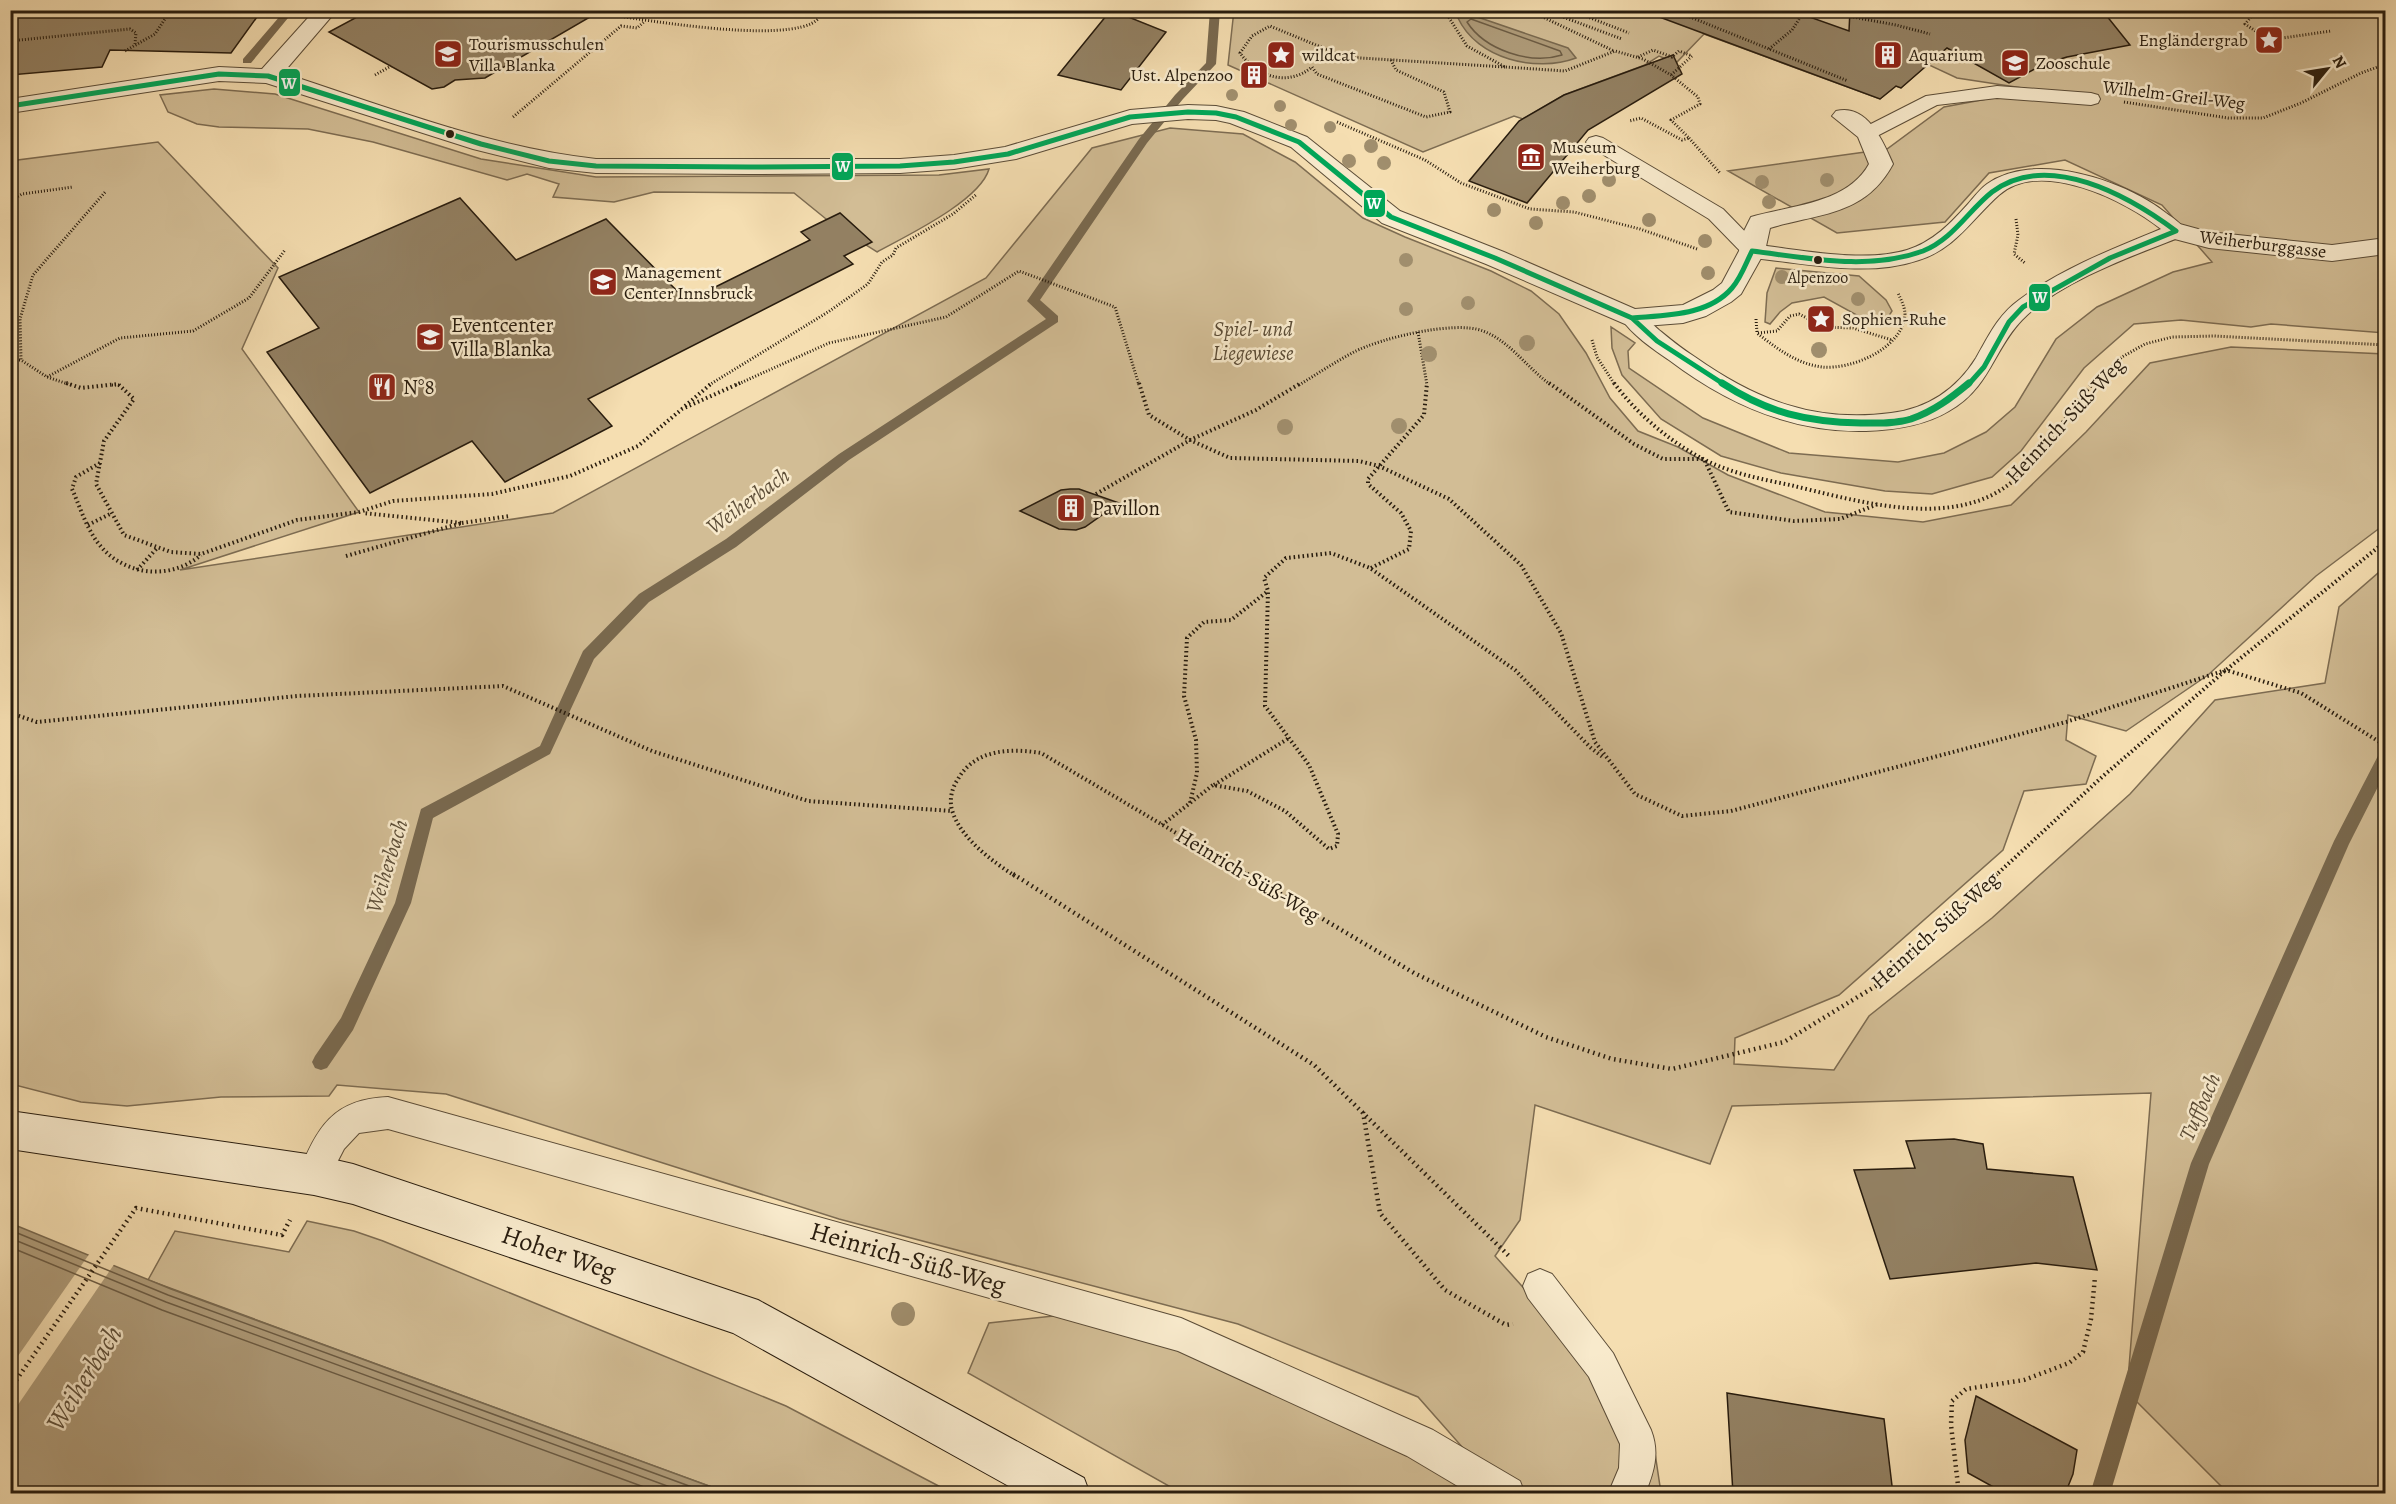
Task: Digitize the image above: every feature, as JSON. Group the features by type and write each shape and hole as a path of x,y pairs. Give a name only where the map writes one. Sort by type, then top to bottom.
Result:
{"street":[{"path":"268,76 327,10"},
{"name":"Weiherburggasse","path":"10,106 219,74 268,76 481,144 549,160 596,166 900,166 954,162 1008,154 1143,115 1216,113 1236,117 1299,142 1391,217 1496,258 1604,308 1632,318 1664,317 1697,310 1722,296 1731,288 1752,251 1754,235 1760,223 1840,202 1878,175 1881,165 1868,133"},
{"path":"1844,116 1868,133"},
{"name":"Weiherburggasse","path":"2176,231 2209,240 2332,253 2385,246"},
{"name":"Hoher Weg","path":"10,1130 314,1175 353,1184 743,1315 1068,1494"}],"lane":[{"path":"1868,133 1933,100 1997,92 2091,99"},
{"path":"1596,142 1716,214 1752,251"},
{"name":"Weiherburggasse","path":"1752,251 1886,261 1909,257 1939,245 1993,189 2012,180 2034,176 2063,178 2116,191 2137,202 2176,231"},
{"name":"Weiherburggasse","path":"1632,318 1657,341 1710,378 1765,406 1795,417 1822,422 1885,423 1910,419 1931,411 1961,392 1984,367 2009,322 2023,307 2110,258 2176,231"},
{"name":"Heinrich-Süß-Weg","path":"314,1175 338,1128 352,1117 370,1113 388,1113 1180,1335 1420,1443 1507,1494"},
{"path":"1540,1286 1601,1365 1638,1443 1637,1469 1626,1494"}],"path":[{"path":"583,10 645,21 750,31 801,29 812,25 818,19"},
{"path":"1444,10 1467,46 1505,67"},
{"path":"1528,10 1615,51 1637,57 1671,75 1698,97 1700,104 1671,120 1689,138 1682,140 1641,118 1634,118"},
{"path":"1544,10 1622,39"},
{"path":"1570,10 1629,33"},
{"path":"1673,10 1851,82"},
{"path":"1769,49 1792,30 1805,10"},
{"path":"1815,10 1896,25 1930,34"},
{"path":"2257,10 2245,24 2269,40 2331,31"},
{"path":"512,118 621,26 637,28 645,21"},
{"path":"1391,60 1396,70 1444,92 1450,112 1426,117 1317,74 1312,67 1300,76 1285,78 1264,74 1246,64 1240,53 1244,43 1254,34 1270,26 1345,57 1565,71 1615,51"},
{"path":"10,40 130,29 136,33 135,45"},
{"path":"1637,57 1653,50 1671,57 1679,51 1692,56 1671,75"},
{"name":"Wilhelm-Greil-Weg","path":"2091,99 2155,104 2231,118 2264,118 2314,98 2345,81 2385,64"},
{"path":"10,360 21,360 47,377 81,388 118,384 134,399 104,441 96,484 124,535 171,552 201,554 297,520 359,512 393,501 492,494 570,476 638,446 707,386 828,312 868,284 882,262 893,255 896,248 953,214 995,180 1008,154"},
{"path":"1415,155 1461,183 1530,209 1574,212 1640,229"},
{"path":"10,201 22,194 74,187"},
{"path":"21,360 20,319 33,275 106,191"},
{"path":"2016,216 2018,236 2014,254 2056,288"},
{"path":"47,377 120,338 193,331 249,298 285,250"},
{"path":"1731,288 1755,294 1757,333 1784,354 1822,367 1853,362 1868,357 1892,340 1905,318 1904,306 1886,261"},
{"path":"682,409 830,342 946,317 1019,271 1115,307 1149,415 1190,440 1230,458 1359,461 1379,466 1449,499 1521,565 1561,633 1595,742 1606,760 1635,794 1682,816 1731,811 2066,722 2226,670 2301,693 2385,746"},
{"name":"Heinrich-Süß-Weg","path":"1604,308 1594,322 1591,334 1593,348 1608,376 1644,416 1672,439 1704,459 1772,482 1879,504 1935,508 1968,503 1995,494 2019,476 2103,373 2122,356 2146,343 2174,337 2204,336 2385,345"},
{"path":"1757,333 1775,333 1782,330 1789,318 1796,314 1805,315 1812,322 1826,327 1847,327 1892,340"},
{"path":"1096,494 1190,440 1256,410 1355,351 1418,332 1452,326 1467,326 1484,331 1504,342 1536,374 1634,444 1663,459 1704,459 1729,512 1794,521 1840,519 1879,504"},
{"path":"1370,568 1387,562 1409,549 1411,531 1401,513 1368,484 1368,479 1424,415 1427,380 1418,332"},
{"path":"100,463 76,477 72,489 88,525 104,550 120,562 137,570 168,573 192,565 201,554"},
{"path":"359,512 462,523"},
{"path":"88,525 112,513"},
{"path":"346,556 462,523 510,516"},
{"name":"Heinrich-Süß-Weg","path":"952,811 952,790 959,773 976,759 997,751 1020,749 1041,753 1414,974 1546,1037 1612,1059 1671,1069 1784,1042 1879,984 2102,777 2226,670 2385,542"},
{"path":"137,570 158,547"},
{"path":"1213,785 1247,791 1285,811 1329,849 1337,846 1338,834 1309,765 1265,706 1268,591 1264,578 1286,558 1331,553 1370,568 1515,670 1591,748 1606,760"},
{"path":"1190,804 1197,773 1196,740 1184,696 1186,638 1204,622 1230,620 1268,591"},
{"path":"10,713 38,722 297,696 502,686 652,751 808,801 952,811 993,862 1314,1065 1540,1286"},
{"path":"1162,825 1213,785 1289,738"},
{"path":"1363,1112 1380,1213 1445,1290 1506,1325 1564,1316"},
{"path":"10,1389 136,1208 282,1235 294,1212"},
{"path":"1959,1494 1951,1425 1952,1401 1966,1389 2024,1380 2069,1363 2084,1352 2091,1319 2095,1277"}],"green space":[{"path":"1234,10 2385,11 2385,333 2271,324 2251,327 2181,320 2134,324 2084,368 2021,451 1992,477 1932,494 1885,491 1781,473 1721,456 1661,419 1622,375 1612,348 1611,327 1635,343 1628,351 1629,368 1703,418 1789,453 1898,462 1944,453 1986,432 2015,407 2056,339 2097,307 2173,272 2212,262 2162,205 2065,160 1989,173 1945,222 1837,233 1728,171 1887,149 1944,107 2035,90 1957,78 1923,62 1915,68 1921,70 1901,88 1896,86 1880,99 1704,34 1676,63 1659,56 1645,65 1564,95 1523,119 1514,116 1423,152 1228,65"},
{"path":"214,89 275,94 481,159 596,177 939,175 989,169 983,181 957,205 877,252 831,223 794,193 654,192 614,202 553,197 559,184 527,174 507,180 373,142 308,129 219,127 197,124 168,112 160,95"},
{"name":"Spiel- und Liegewiese","path":"1170,128 1243,134 1295,162 1363,218 1491,271 1531,291 1559,314 1586,353 1610,398 1638,431 1678,447 1728,475 1825,512 1923,522 2011,505 2086,432 2150,363 2231,347 2385,354 2385,524 2316,576 2208,675 2126,731 2068,715 2066,740 2096,756 2086,784 2024,791 2003,850 1839,995 1735,1038 1734,1064 1834,1070 1869,1016 1992,918 2130,794 2215,700 2325,683 2339,607 2385,567 2385,1493 2228,1493 2127,1392 2151,1093 1732,1106 1710,1164 1535,1105 1520,1220 1495,1256 1564,1333 1655,1453 1661,1493 1183,1494 968,1373 989,1323 1072,1314 1464,1449 1418,1397 1238,1324 839,1219 446,1094 337,1085 329,1096 221,1097 127,1106 81,1102 11,1084 10,161 158,142 278,268 242,349 359,512 180,570 553,513 986,278 1092,148"},
{"path":"1776,268 1859,276 1886,300 1892,311 1887,319 1871,323 1824,297 1792,303 1770,324 1765,322 1767,293"},
{"path":"307,1221 354,1231 383,1241 786,1406 952,1493 728,1493 148,1280 175,1231 289,1252"}],"water":[{"path":"1460,11 1568,48 1576,58 1543,64 1526,63 1493,53 1467,32 1458,18"},
{"path":"10,1223 171,1289 728,1493 11,1493"}],"pier":[{"path":"90,1253 115,1263 11,1415 11,1366"}],"building":[{"path":"10,10 262,10 231,53 110,50 102,67 10,75"},
{"name":"Tourismusschulen Villa Blanka","path":"370,10 602,10 485,78 455,80 444,87 432,89 329,32"},
{"path":"1111,10 1166,32 1121,90 1058,75"},
{"path":"1655,10 1790,10 1849,31 1850,10 2102,10 2130,45 2067,57 2044,64 2009,83 1947,48 1901,88 1896,86 1880,99 1654,15"},
{"path":"1673,55 1682,74 1588,130 1527,203 1469,181 1519,121 1564,95"},
{"name":"Eventcenter Villa Blanka","path":"460,198 516,260 606,219 687,301 810,240 801,232 840,213 872,242 844,256 853,264 588,399 612,426 505,482 472,441 370,493 267,352 319,328 279,277"},
{"name":"Pavillon","path":"1079,489 1119,503 1085,527 1076,530 1059,529 1020,511 1061,490"},
{"path":"1954,1139 1983,1144 1987,1169 2073,1177 2097,1270 2036,1263 1890,1279 1854,1170 1915,1168 1906,1141"},
{"path":"1727,1393 1884,1419 1893,1494 1733,1494"},
{"path":"1976,1396 2077,1450 2073,1474 2065,1494 2006,1494 1968,1473 1965,1440"}],"waterway":[{"name":"Weiherbach","path":"321,1062 347,1024 403,903 426,814 545,750 588,655 644,598 731,543 844,457 1054,319 1033,301 1143,141 1179,97 1211,64 1215,10"},
{"path":"1319,10 1319,16"},
{"path":"247,61 283,18"},
{"name":"Tuffbach","path":"2100,1494 2200,1163 2342,841 2386,755"}],"transit line":[{"name":"W","path":"10,106 219,74 268,76 481,144 549,161 596,166 749,167 900,166 954,162 1008,154 1130,117 1188,112 1216,113 1236,117 1299,142 1391,217 1495,258 1632,318"},
{"name":"W","path":"2027,176 2069,179 2107,189 2141,207 2176,231 2110,258 2023,307 2009,322 1984,367 1973,380 1946,403 1910,419 1885,423 1822,422 1795,417 1736,392 1657,341 1632,318 1672,315 1711,304 1732,288 1752,251 1827,261 1853,262 1904,257 1927,249 1959,227 1991,193 2013,180 2027,176"}],"place":[{"name":"Engländergrab","path":"2269,40"},
{"name":"Tourismusschulen Villa Blanka","path":"448,54"},
{"name":"wildcat","path":"1281,55"},
{"name":"Aquarium","path":"1888,55"},
{"name":"Zooschule","path":"2015,63"},
{"name":"Ust. Alpenzoo","path":"1254,75"},
{"name":"Museum Weiherburg","path":"1531,157"},
{"name":"Alpenzoo","path":"1818,260"},
{"name":"Management Center Innsbruck","path":"603,282"},
{"name":"Sophien-Ruhe","path":"1821,319"},
{"name":"Eventcenter Villa Blanka","path":"430,337"},
{"name":"N°8","path":"382,387"},
{"name":"Pavillon","path":"1071,508"}]}
